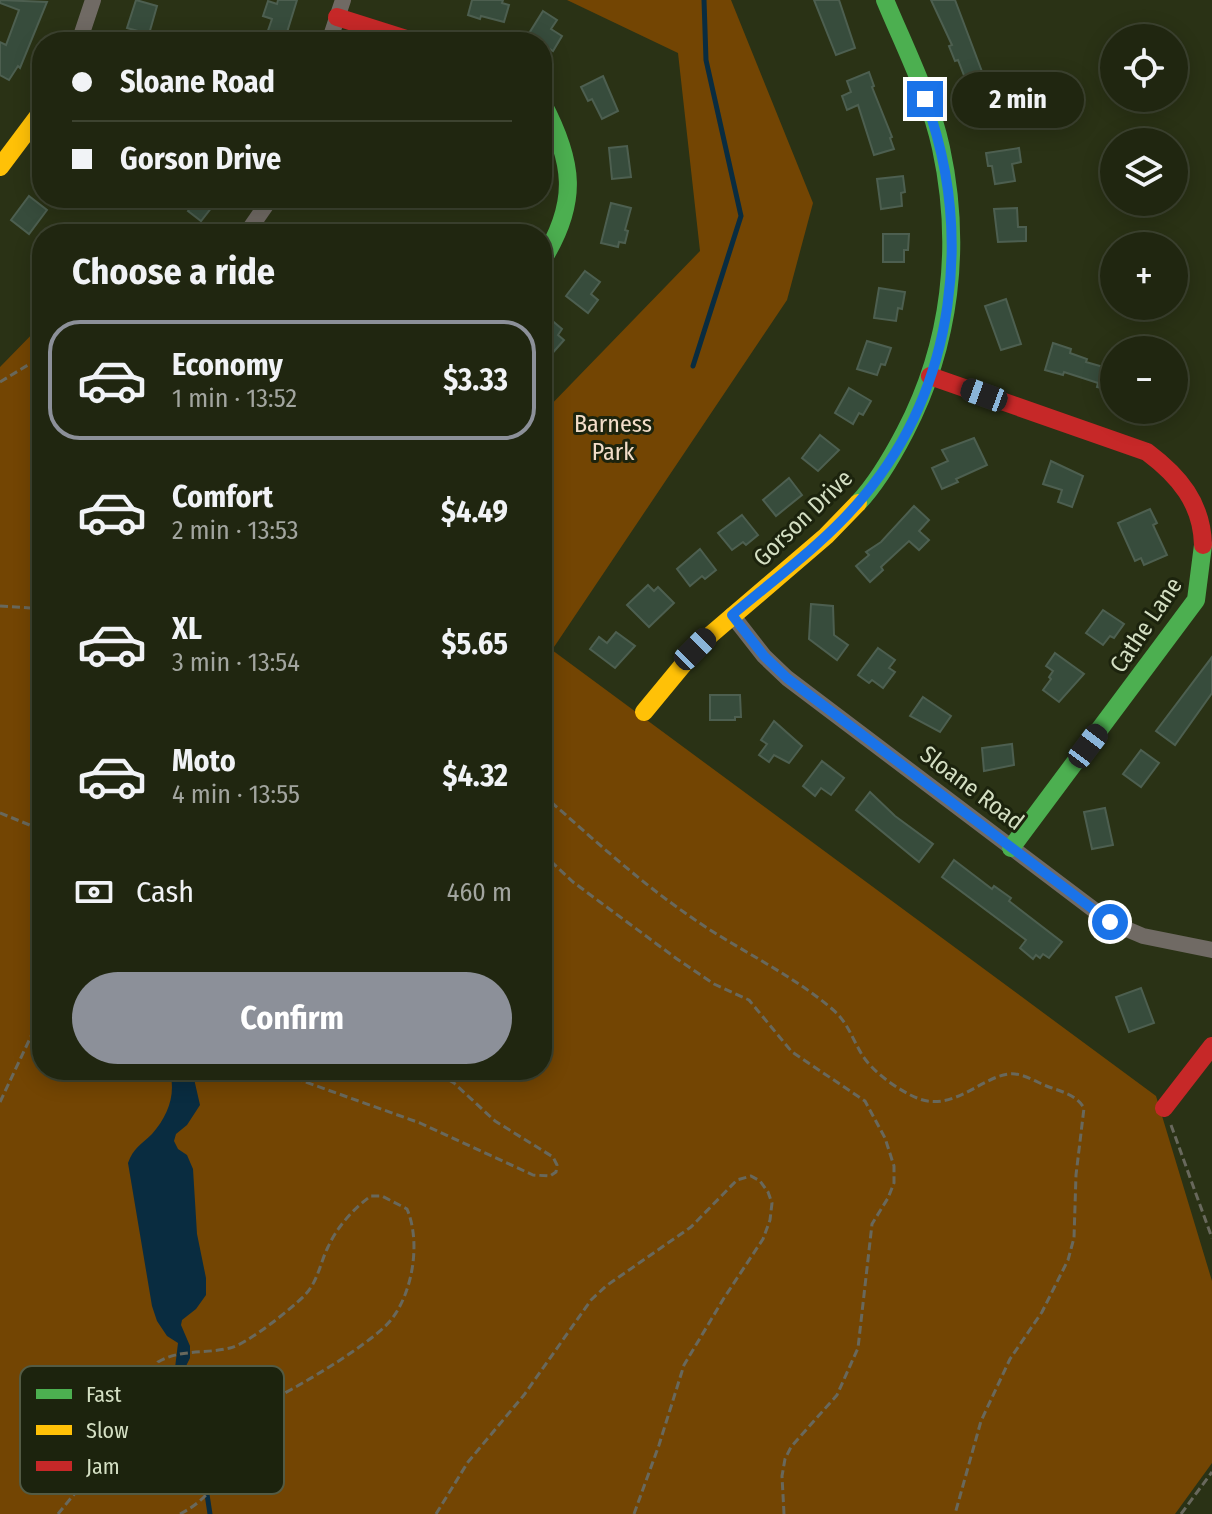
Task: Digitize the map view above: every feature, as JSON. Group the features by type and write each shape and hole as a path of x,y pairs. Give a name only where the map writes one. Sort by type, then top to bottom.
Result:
{"street":[{"path":"82,32 93,0"},
{"name":"Gorson Drive","path":"644,712 679,665 732,615 827,535 865,495 901,440 930,376 949,300 953,258 950,195 934,123 885,0"},
{"path":"332,32 340,8 394,32"},
{"path":"552,123 570,170 570,187 561,229 552,244"},
{"path":"0,167 32,124"},
{"name":"Cathe Lane","path":"930,376 1147,452 1178,474 1192,491 1206,525 1207,567 1196,600 1011,848"},
{"name":"Sloane Road","path":"732,615 764,656 787,678 1110,922 1143,936 1212,950"},
{"path":"1164,1108 1212,1046"}],"path":[{"path":"0,382 32,364"},
{"path":"0,606 32,608"},
{"path":"552,803 690,917 813,993 833,1009 845,1021 869,1064 904,1092 928,1102 942,1101 999,1077 1016,1074 1073,1096 1084,1108 1076,1175 1074,1238 1068,1260 1042,1312 1010,1359 981,1421 955,1514"},
{"path":"0,813 32,826"},
{"path":"552,862 573,882 677,959 714,984 749,1000 792,1052 865,1101 885,1138 894,1166 894,1183 872,1224 858,1348 837,1395 791,1447 785,1459 782,1476 784,1514"},
{"path":"0,1102 32,1034"},
{"path":"300,1080 420,1123 533,1175 550,1176 556,1172 553,1157 495,1121 449,1080"},
{"path":"1164,1108 1212,1238"},
{"path":"436,1514 468,1462 524,1395 591,1300 606,1286 691,1227 737,1180 751,1176 760,1181 772,1203 767,1230 751,1261 724,1298 684,1365 634,1514"},
{"path":"156,1366 168,1355 227,1349 247,1342 304,1296 319,1273 329,1244 354,1209 371,1196 382,1196 407,1209 413,1236 409,1285 390,1320 371,1339 284,1390"},
{"path":"1181,1514 1212,1472"},
{"path":"58,1514 77,1494"},
{"path":"180,1514 194,1506 205,1494"}],"green space":[{"name":"Barness Park","path":"567,0 731,0 813,203 787,300 552,650 552,404 700,251 678,53"},
{"path":"32,334 32,1080 552,1080 552,650 1156,1096 1212,1281 1212,1463 1175,1514 0,1514 0,367"}],"water":[{"path":"171,1080 194,1080 200,1105 187,1125 176,1134 174,1141 178,1149 187,1155 193,1169 197,1234 206,1278 206,1295 196,1309 182,1320 181,1325 190,1346 186,1366 175,1366 178,1343 167,1336 152,1306 128,1163 135,1150 163,1120"}],"building":[{"path":"0,0 47,2 35,32 32,32 20,68 18,66 9,80 0,75 0,42 6,45 19,10 0,3"},
{"path":"136,0 157,6 150,32 127,28"},
{"path":"278,0 297,0 287,32 267,32 272,19 263,16 268,1 277,4"},
{"path":"472,0 503,0 502,3 509,5 504,22 468,15"},
{"path":"814,0 839,0 855,48 836,55"},
{"path":"931,0 955,0 1001,122 982,128 958,60 955,61 949,46 952,45"},
{"path":"543,11 557,20 551,29 562,36 553,51 552,32 530,32"},
{"path":"869,72 894,149 874,155 858,105 847,110 842,96 851,92 847,81"},
{"path":"603,76 618,111 602,119 592,99 588,101 581,87"},
{"path":"627,146 631,177 612,179 609,148"},
{"path":"1019,148 1021,162 1012,164 1015,181 995,184 986,153"},
{"path":"903,176 905,192 901,193 902,206 881,209 877,179"},
{"path":"29,196 32,208 47,210 36,224 32,224 29,234 11,220"},
{"path":"611,203 631,208 625,243 619,242 618,247 601,243"},
{"path":"190,208 211,208 201,221 188,211"},
{"path":"1017,208 1018,227 1026,227 1026,241 998,242 994,209"},
{"path":"883,234 909,234 904,262 883,262"},
{"path":"585,271 600,282 591,294 598,300 588,313 566,296"},
{"path":"879,288 905,292 896,321 874,318"},
{"path":"1006,299 1021,344 1001,350 985,306"},
{"path":"552,321 562,329 558,335 564,340 552,354"},
{"path":"867,341 891,348 885,365 881,364 877,375 857,369"},
{"path":"1053,343 1071,349 1070,353 1087,359 1086,362 1100,366 1100,388 1097,387 1098,383 1064,372 1063,375 1045,370"},
{"path":"849,388 871,401 853,424 835,413"},
{"path":"820,435 839,450 818,471 802,458"},
{"path":"974,438 987,465 942,489 932,468 948,461 942,450"},
{"path":"1051,461 1083,476 1072,507 1058,502 1062,490 1043,484"},
{"path":"789,478 802,495 776,516 763,500"},
{"path":"914,506 929,520 919,531 929,540 919,550 909,541 870,582 856,566 869,555 866,552 881,542"},
{"path":"1150,509 1157,523 1153,525 1167,555 1144,565 1141,558 1135,561 1118,523"},
{"path":"742,515 758,535 746,545 743,542 732,550 718,533"},
{"path":"700,549 716,570 690,586 677,569"},
{"path":"648,585 654,591 658,587 674,603 649,627 627,605"},
{"path":"811,604 833,606 834,635 848,645 837,660 809,639"},
{"path":"1103,610 1124,624 1114,638 1110,636 1103,645 1086,633"},
{"path":"616,632 635,646 615,668 590,649 599,637 607,643"},
{"path":"878,648 895,660 889,668 895,672 883,688 858,675"},
{"path":"1055,653 1084,674 1059,702 1043,690 1053,671 1046,666"},
{"path":"1212,657 1212,693 1175,745 1156,731"},
{"path":"710,695 740,695 741,717 735,717 735,720 710,720"},
{"path":"923,697 951,716 940,732 910,716"},
{"path":"774,721 802,746 789,763 774,755 769,762 759,755 767,744 761,740"},
{"path":"1012,744 1014,765 984,771 982,748"},
{"path":"1141,750 1159,763 1141,787 1123,774"},
{"path":"822,761 844,778 831,795 821,788 815,796 803,786"},
{"path":"870,792 895,816 933,844 919,862 856,810"},
{"path":"1105,808 1113,845 1092,849 1084,812"},
{"path":"954,860 992,889 994,886 1011,898 1009,901 1062,942 1049,958 1043,954 1033,959 1020,948 1026,940 942,877"},
{"path":"1141,988 1154,1023 1129,1032 1116,997"}],"waterway":[{"path":"693,366 741,216 706,60 704,0"},
{"path":"207,1494 210,1514"}],"traffic: fast":[{"path":"858,503 889,460 921,399 942,329 951,257 951,221 941,148 930,110 885,0"},
{"path":"552,122 561,144 568,182 567,201 552,244"},
{"path":"1011,848 1196,600 1203,545"}],"traffic: slow":[{"path":"0,167 32,124"},
{"path":"644,712 701,643 826,536 858,503"}],"traffic: jam":[{"path":"337,17 384,32"},
{"path":"930,376 1147,452 1187,492 1198,516 1203,545"},
{"path":"1164,1108 1212,1046"}],"route":[{"path":"925,99 941,146 953,234 949,300 930,376 901,440 865,495 827,535 732,615 764,656 787,678 1110,922"}]}
